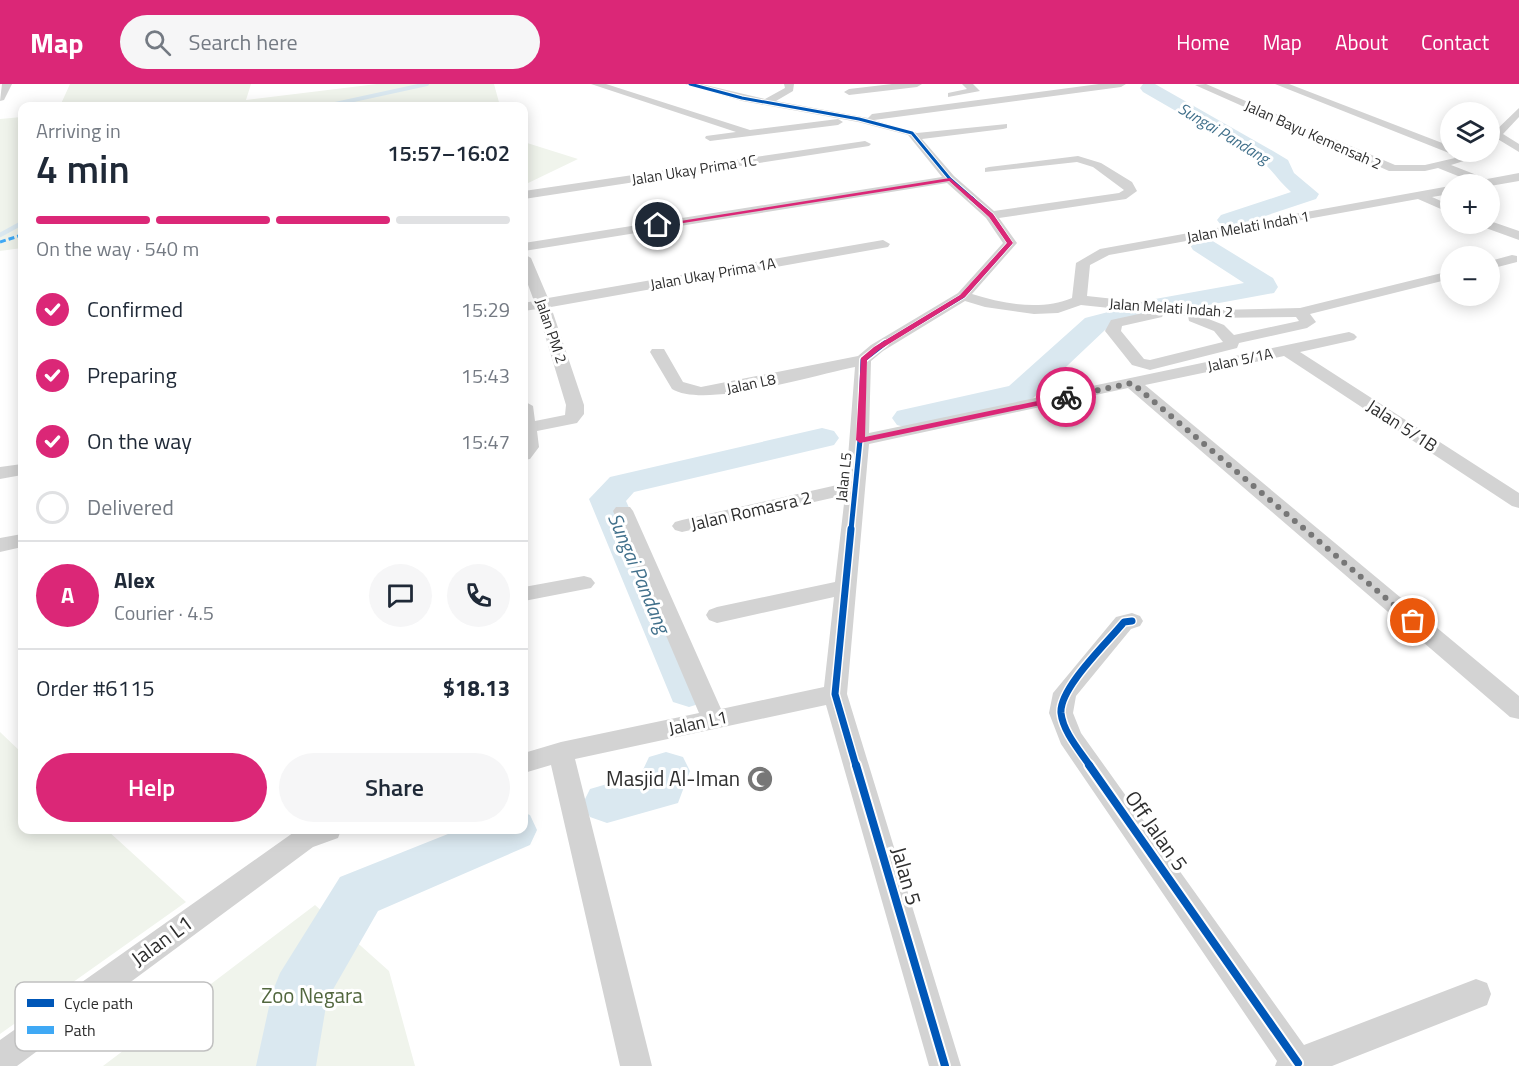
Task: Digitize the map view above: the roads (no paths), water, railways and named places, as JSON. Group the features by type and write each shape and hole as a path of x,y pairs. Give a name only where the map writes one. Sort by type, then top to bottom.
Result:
{"street":[{"path":"0,98 7,84"},
{"path":"596,84 751,133"},
{"path":"690,84 908,131 916,136 950,179 991,215 1010,243 963,296 876,348 864,360"},
{"path":"767,102 790,89 789,84"},
{"path":"849,92 917,84"},
{"path":"885,115 876,108 975,91 967,84"},
{"path":"1063,84 1075,90"},
{"path":"710,138 1121,84"},
{"path":"1280,84 1440,146"},
{"name":"Jalan Bayu Kemensah 2","path":"1200,86 1393,169 1425,168"},
{"path":"1519,111 1496,135 1519,149"},
{"path":"916,136 1002,126"},
{"name":"Jalan Ukay Prima 1C","path":"528,194 865,144"},
{"path":"988,170 1078,159 1097,165 1128,185 1131,191 1122,196 991,215"},
{"path":"1425,168 1452,162"},
{"path":"1439,165 1459,174"},
{"path":"1425,168 1441,174"},
{"path":"1500,181 1519,177"},
{"path":"528,246 950,179"},
{"name":"Jalan Melati Indah 1","path":"1079,300 1083,263 1105,252 1440,192"},
{"path":"1420,196 1440,204"},
{"path":"1500,229 1519,236"},
{"name":"Jalan Ukay Prima 1A","path":"528,306 883,244"},
{"path":"1500,262 1512,259"},
{"name":"Jalan PM 2","path":"528,268 543,304 575,405 575,414 571,419 528,416"},
{"name":"Jalan Melati Indah 2","path":"963,296 985,303 1034,310 1058,309 1079,300 1215,314 1300,312 1440,277"},
{"path":"1231,340 1308,322 1300,312"},
{"path":"1172,314 1194,318 1219,328 1231,340 1231,345 1150,365 1138,362 1113,331 1116,323 1153,315 1172,314"},
{"name":"Jalan 5/1A","path":"860,440 1349,337"},
{"name":"Jalan 5/1B","path":"1286,350 1519,502"},
{"name":"Jalan L8","path":"658,352 675,385 684,391 694,393 715,391 864,360"},
{"name":"Jalan L5","path":"835,694 856,487 864,360"},
{"path":"1132,383 1519,710"},
{"path":"528,432 530,447 528,450"},
{"path":"0,473 18,471"},
{"name":"Jalan Romasra 2","path":"682,526 856,487"},
{"path":"623,511 714,720"},
{"path":"0,545 18,542"},
{"path":"528,593 584,583"},
{"path":"717,615 845,587"},
{"name":"Off Jalan 5","path":"1132,621 1124,622 1065,693 1062,713 1070,737 1295,1064 1476,994"},
{"name":"Jalan L1","path":"528,763 561,752 835,694"},
{"name":"Jalan 5","path":"835,694 945,1066"},
{"path":"561,752 636,1066"},
{"name":"Jalan L1","path":"106,982 311,834"},
{"name":"Jalan L1","path":"0,1059 15,1048"}],"waterway":[{"path":"344,102 427,84"},
{"name":"Sungai Pandang","path":"1149,88 1266,155 1280,165 1285,176 1308,194 1229,220 1235,227"},
{"path":"0,235 18,225"},
{"name":"Sungai Pandang","path":"1165,305 1265,287 1264,284 1202,245"},
{"name":"Sungai Pandang","path":"908,418 1020,393 1095,324 1139,312"},
{"name":"Sungai Pandang","path":"689,690 607,499 622,484 822,438"},
{"name":"Sungai Pandang","path":"607,803 661,789 666,771"},
{"name":"Sungai Pandang","path":"286,1066 300,993 359,894 502,834"}],"place":[{"name":"Masjid Al-Iman","path":"760,779"}],"park label":[{"name":"Zoo Negara","path":"312,996"}]}
